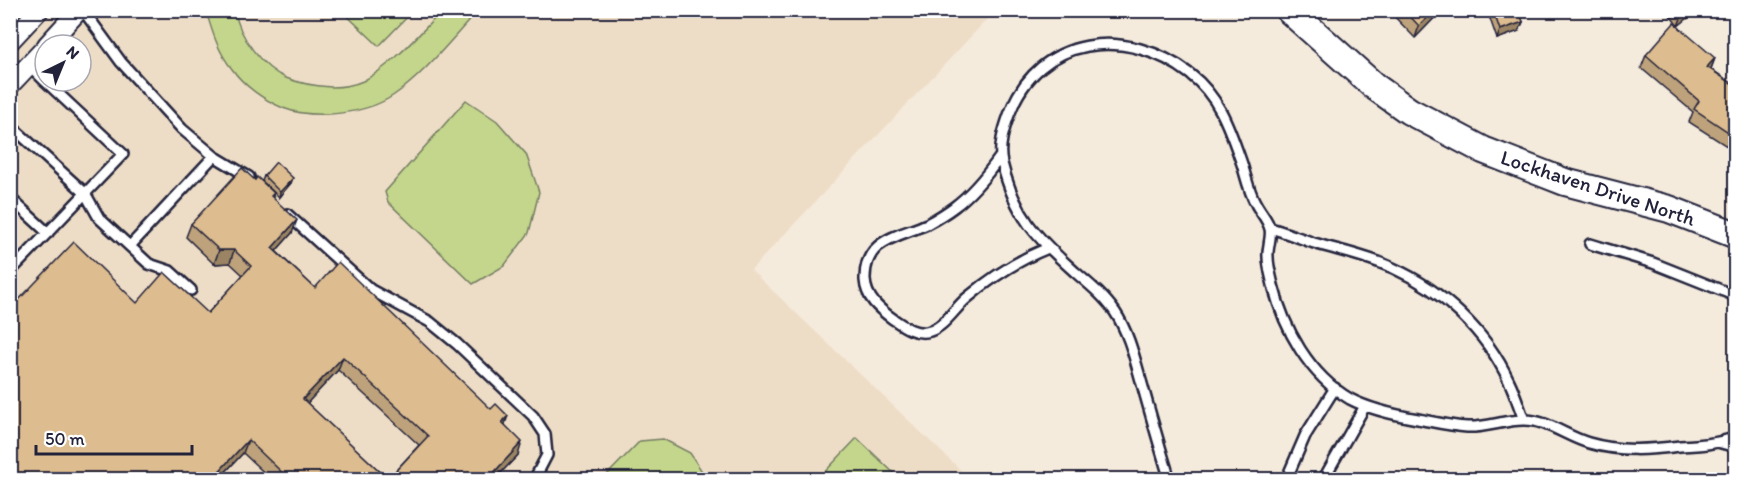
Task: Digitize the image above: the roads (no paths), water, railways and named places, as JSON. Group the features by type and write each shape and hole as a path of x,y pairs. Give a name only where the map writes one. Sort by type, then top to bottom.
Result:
{"street":[{"path":"10,40 39,10"},
{"path":"59,33 81,10"},
{"name":"Lockhaven Drive North","path":"1289,10 1374,86 1409,111 1483,150 1547,176 1669,209 1736,235"},
{"path":"10,85 33,61"}],"lane":[{"path":"81,10 121,62 162,109 214,156 246,175 254,183"},
{"path":"1170,480 1135,362 1116,313 1099,293 1034,233 1018,208 1007,183 1000,157 1003,131 1012,106 1025,84 1044,65 1063,52 1083,46 1103,44 1155,54 1176,64 1210,93 1228,122 1254,202 1270,228 1268,257 1274,287 1284,318 1305,356 1335,388 1365,406 1398,415 1468,428 1524,420 1549,425 1588,443 1617,449 1644,450 1721,442 1736,437"},
{"path":"29,65 33,69"},
{"path":"11,272 123,154 58,93"},
{"path":"10,125 85,194 99,218 149,264 170,270 191,290"},
{"path":"130,246 214,156"},
{"path":"1000,157 980,184 955,207 928,223 888,239 876,248 868,258 865,271 865,284 870,297 876,306 901,325 918,333 929,332 939,327 965,300 994,276 1027,256 1048,248"},
{"path":"10,198 48,233"},
{"path":"279,206 371,290 430,322 457,344 533,416 545,434 547,455 534,480"},
{"path":"1270,228 1366,257 1393,268 1424,285 1453,307 1479,334 1501,365 1524,420"},
{"path":"1590,244 1653,264 1736,296"},
{"path":"1286,480 1305,436 1335,388"},
{"path":"1323,480 1365,406"},
{"path":"1721,442 1736,447"}]}
